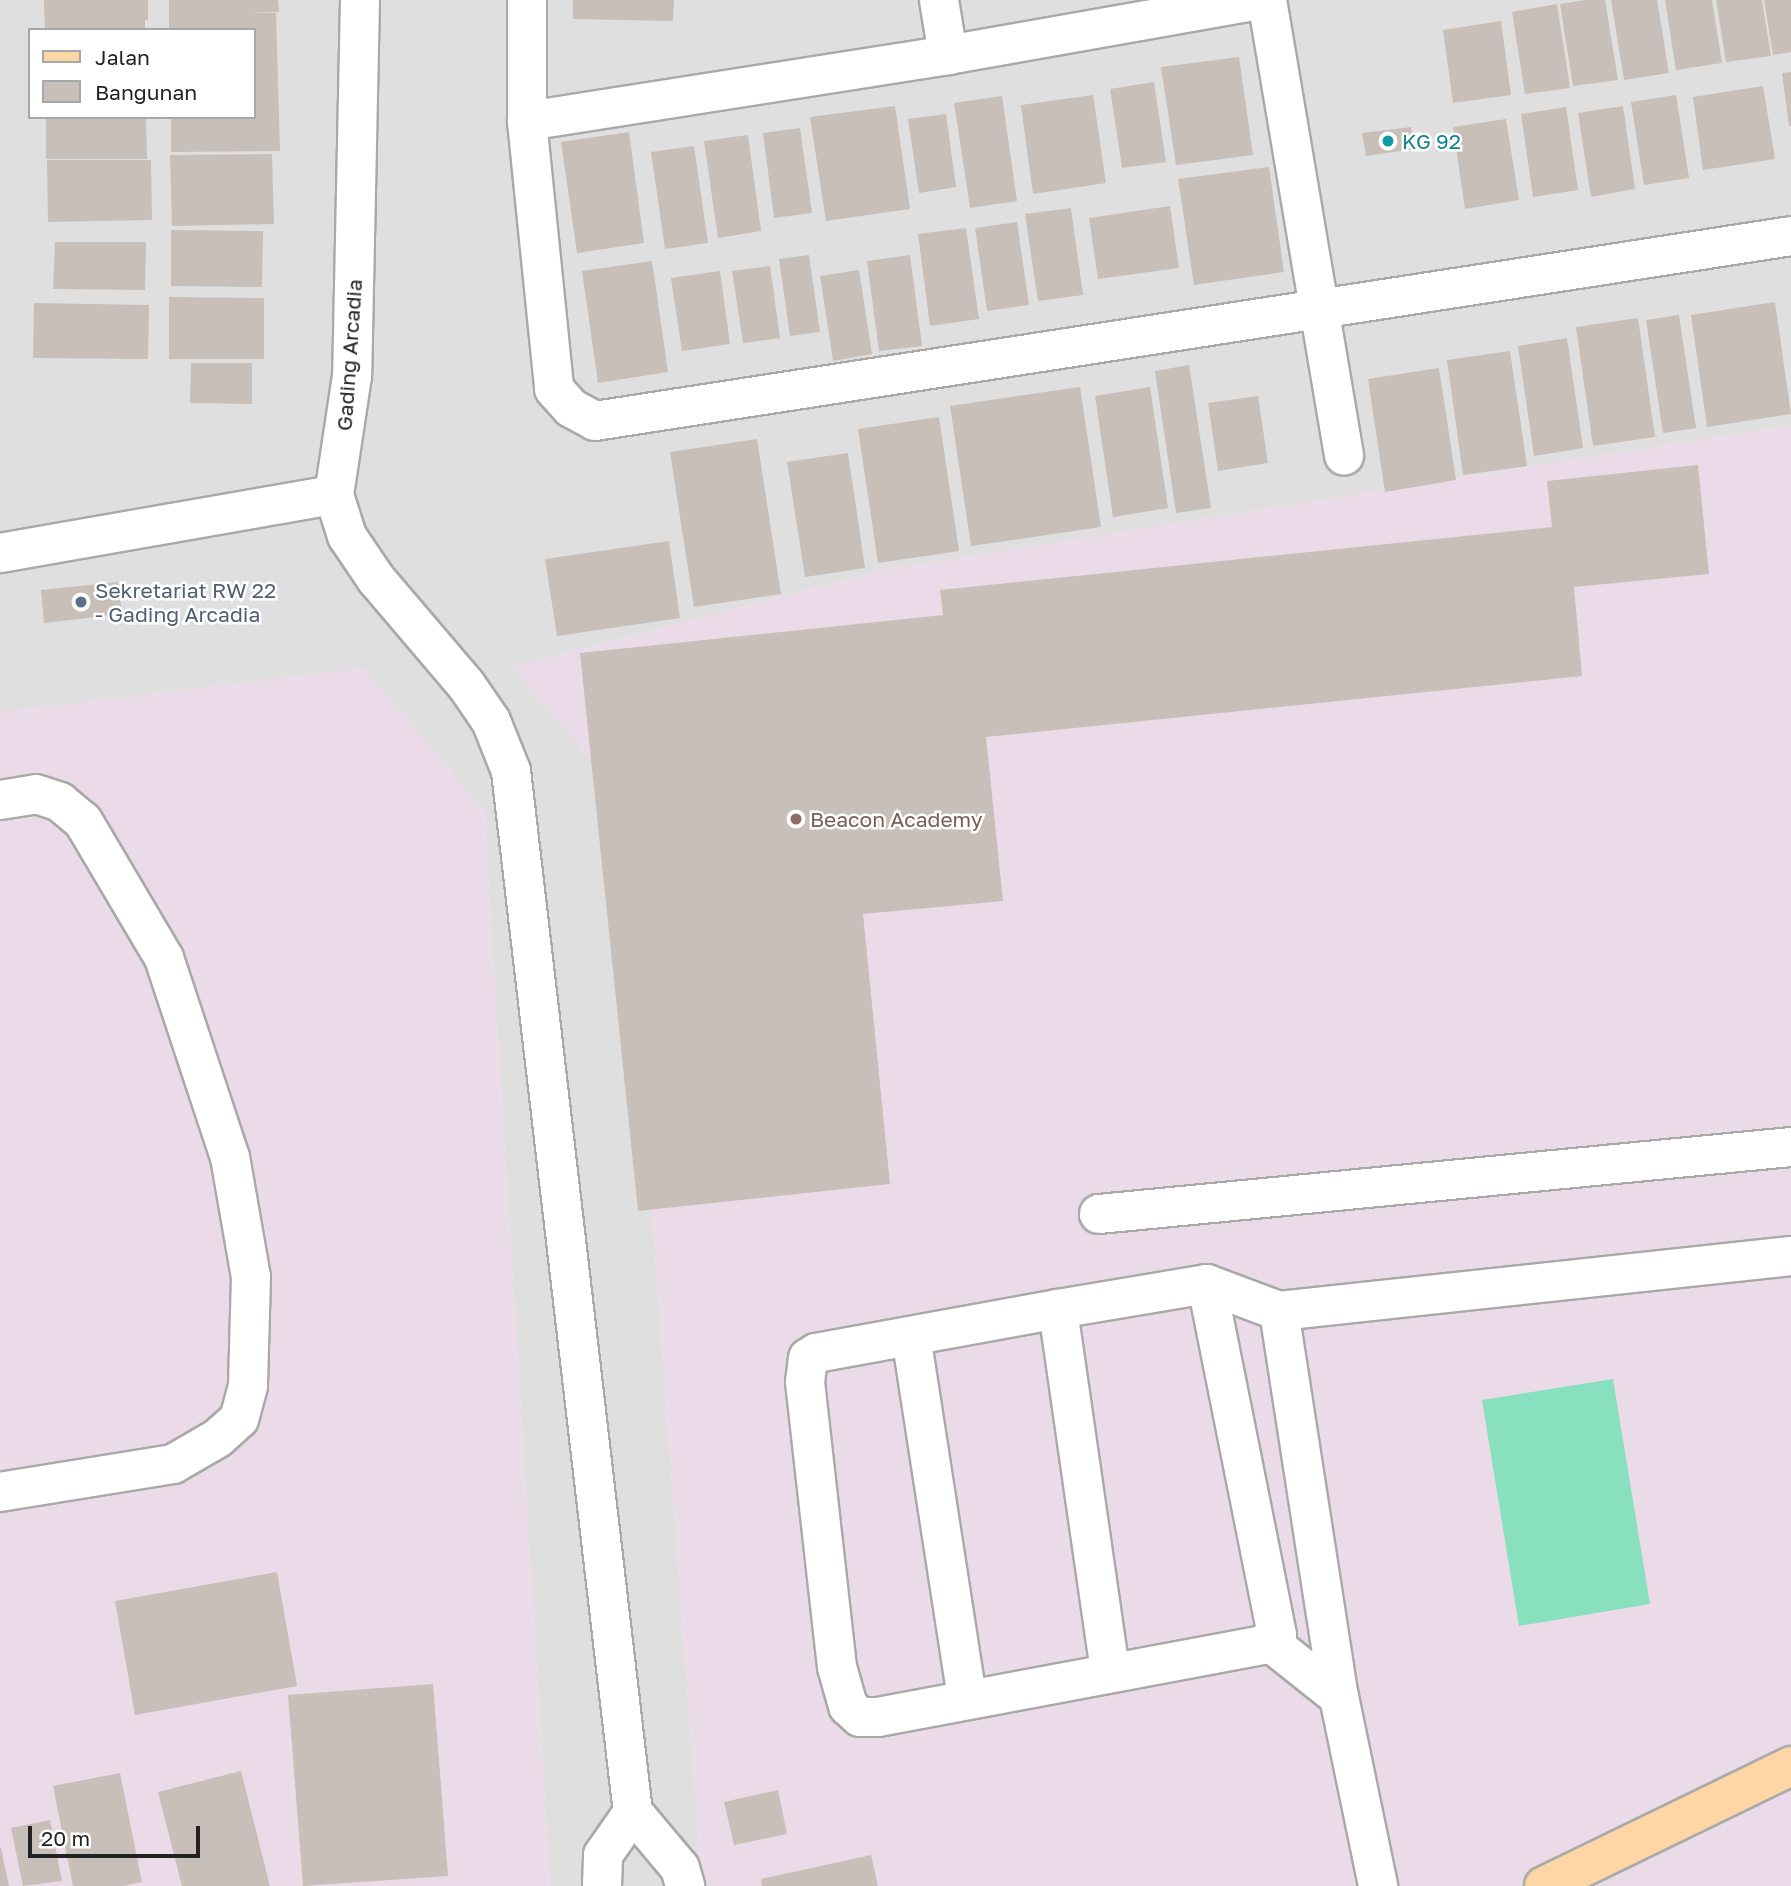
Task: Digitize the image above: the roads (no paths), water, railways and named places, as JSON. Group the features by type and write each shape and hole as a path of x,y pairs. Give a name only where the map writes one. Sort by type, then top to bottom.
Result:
{"main road":[{"path":"1544,1886 1791,1766"}],"street":[{"name":"Gading Arcadia","path":"334,495 352,376 360,0"},
{"path":"527,0 527,121 554,388 571,408 595,421 1791,236"},
{"path":"939,0 948,55"},
{"path":"527,121 948,55 1260,0"},
{"path":"1268,0 1343,456"},
{"path":"0,554 334,495 347,536 376,579 467,686 491,721 511,771 633,1812 680,1868 685,1886"},
{"path":"0,800 36,794 60,802 83,821 164,958 230,1157 251,1277 248,1386 239,1419 218,1438 173,1464 0,1492"},
{"path":"1099,1214 1791,1147"},
{"path":"1207,1284 1277,1635 1270,1642 878,1717 860,1717 848,1706 837,1667 804,1368 808,1358 816,1353 1207,1284 1279,1311 1791,1256"},
{"path":"1058,1309 1110,1671"},
{"path":"1279,1311 1339,1697 1378,1886"},
{"path":"911,1336 967,1698"},
{"path":"1270,1642 1339,1697"},
{"path":"602,1886 603,1855 633,1812"}],"place":[{"name":"KG 92","path":"1388,141"},
{"name":"Sekretariat RW 22 - Gading Arcadia","path":"81,602"},
{"name":"Beacon Academy","path":"796,819"}]}
